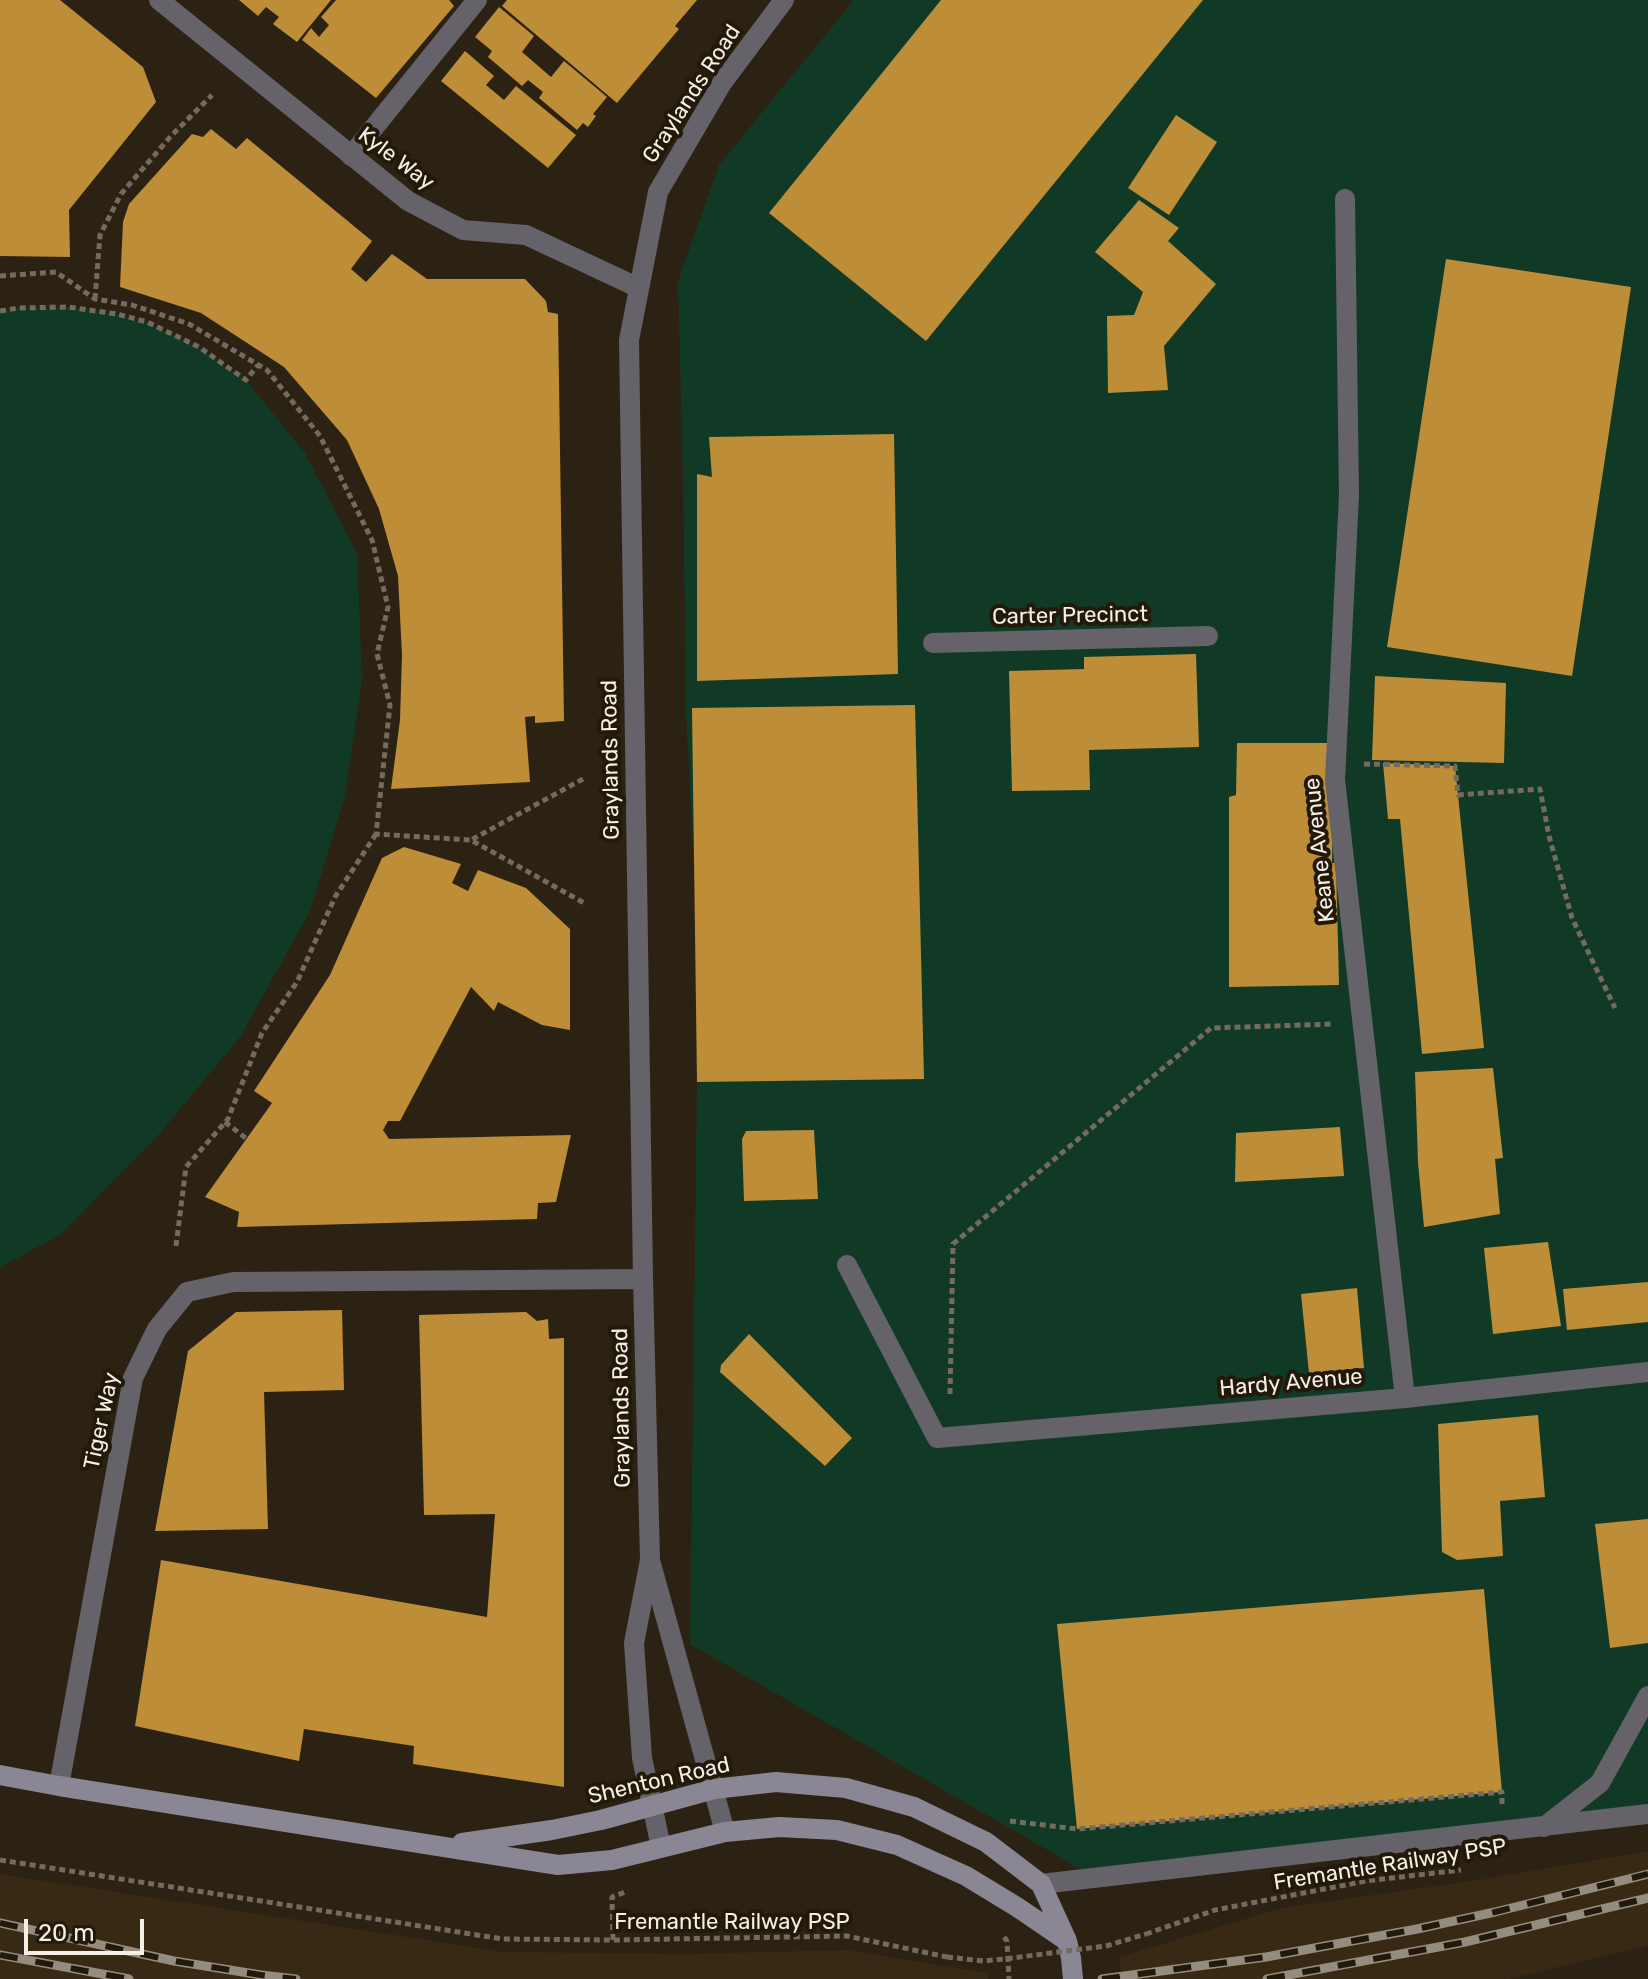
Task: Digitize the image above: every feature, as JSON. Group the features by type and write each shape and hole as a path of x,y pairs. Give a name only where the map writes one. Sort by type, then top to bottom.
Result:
{"main road":[{"name":"Shenton Road","path":"0,1775 558,1865 612,1860 725,1832 779,1827 837,1830 897,1845 966,1876 1067,1941"},
{"name":"Shenton Road","path":"442,1846 601,1820 714,1789 776,1782 846,1788 914,1807 986,1842 1041,1884 1067,1941 1073,1979"}],"street":[{"name":"Kyle Way","path":"159,0 408,201 463,230 526,235 639,288"},
{"path":"351,156 477,0"},
{"name":"Graylands Road","path":"661,1847 642,1758 634,1643 650,1560 629,340 658,192 722,83 784,0"},
{"name":"Keane Avenue","path":"1345,199 1349,495 1335,780 1405,1398"},
{"name":"Carter Precinct","path":"933,643 1208,636"},
{"path":"847,1265 943,1437"},
{"name":"Tiger Way","path":"59,1786 133,1378 157,1329 187,1292 233,1282 643,1279"},
{"name":"Hardy Avenue","path":"943,1437 1405,1398 1648,1372"},
{"name":"Graylands Road","path":"650,1560 725,1832"},
{"path":"1544,1827 1600,1783 1648,1696"},
{"path":"1041,1884 1648,1814"}],"path":[{"path":"95,299 100,235 121,194 171,136 212,95"},
{"path":"0,276 56,272 95,299 132,305 189,324 267,370 320,436 372,540 388,607 377,654 390,705 376,834 335,897 297,982 262,1033 225,1122 186,1167 176,1246"},
{"path":"0,311 68,307 117,314 147,322 199,347 246,380 258,365"},
{"path":"1336,764 1455,766 1458,795 1540,789 1549,836 1572,918 1615,1008"},
{"path":"471,840 583,779"},
{"path":"376,834 471,840 586,904"},
{"path":"943,1437 953,1244 1211,1028 1363,1023"},
{"path":"225,1122 247,1139"},
{"path":"1006,1821 1077,1829 1502,1792 1504,1831"},
{"name":"Fremantle Railway PSP","path":"0,1860 503,1939 847,1936 947,1957 983,1961 1106,1946 1215,1910 1366,1881 1463,1869"},
{"path":"613,1940 612,1897 642,1886"},
{"path":"1000,1932 1007,1941 1009,1979"}],"shaded area":[{"path":"1648,1851 1648,1945 1642,1947 1508,1979 1123,1979 1119,1957 1282,1908 1479,1880"},
{"path":"0,1874 504,1952 688,1954 846,1950 988,1973 988,1979 0,1979"}],"green space":[{"path":"854,0 1648,0 1648,1806 1091,1875 690,1644 697,1082 696,905 686,713 678,281 719,165"},
{"path":"68,307 147,322 199,347 246,380 305,453 357,554 362,680 345,796 310,911 240,1037 155,1139 60,1235 0,1267 0,311"}],"building":[{"path":"0,0 60,0 143,67 156,102 69,210 70,257 0,256"},
{"path":"239,0 331,0 297,42 273,24 279,17 266,7 258,16"},
{"path":"336,0 449,0 454,6 376,98 302,40 311,28 319,37 329,25 321,17"},
{"path":"507,0 697,0 675,26 679,29 617,103 502,6"},
{"path":"941,0 1203,0 926,341 769,213"},
{"path":"499,7 534,36 522,52 551,77 564,61 607,97 593,114 596,116 588,127 583,123 577,130 539,98 543,92 528,80 522,86 488,57 492,51 475,37"},
{"path":"465,51 494,76 486,85 504,100 516,86 576,135 548,168 441,81"},
{"path":"1176,115 1217,142 1169,215 1128,188"},
{"path":"211,129 236,149 247,138 372,241 351,269 366,282 392,254 427,279 525,279 546,301 548,312 558,314 564,721 535,723 535,716 525,717 530,782 391,789 400,720 402,655 398,576 379,509 347,440 284,367 201,313 120,287 123,222 129,204 192,134 203,137"},
{"path":"1139,200 1179,228 1168,241 1216,284 1164,346 1168,390 1108,393 1107,316 1134,315 1143,292 1095,252"},
{"path":"1446,259 1631,287 1572,676 1387,647"},
{"path":"894,434 898,674 697,681 697,474 712,477 709,437"},
{"path":"1196,654 1199,747 1089,750 1090,790 1012,791 1009,671 1084,669 1084,657"},
{"path":"1375,676 1506,683 1504,763 1372,760"},
{"path":"915,705 924,1079 697,1082 692,708"},
{"path":"1237,743 1334,743 1332,863 1336,863 1339,985 1229,987 1229,797 1236,795"},
{"path":"1383,763 1455,766 1484,1048 1422,1054 1400,819 1388,819"},
{"path":"404,847 461,864 452,883 468,891 478,870 526,888 570,929 570,1030 542,1025 498,1002 494,1011 471,987 400,1121 388,1121 383,1130 389,1139 571,1135 556,1202 538,1203 537,1219 237,1227 239,1212 205,1197 272,1103 254,1091 330,975 382,858"},
{"path":"1493,1068 1503,1158 1495,1159 1500,1214 1424,1227 1415,1072"},
{"path":"1340,1127 1344,1176 1235,1182 1236,1133"},
{"path":"814,1130 818,1199 744,1201 742,1139 746,1131"},
{"path":"1548,1242 1561,1326 1493,1334 1484,1248"},
{"path":"1648,1282 1648,1322 1567,1330 1563,1289"},
{"path":"1357,1288 1364,1368 1309,1373 1301,1294"},
{"path":"342,1310 344,1390 264,1392 268,1529 155,1531 188,1351 236,1312"},
{"path":"526,1312 537,1321 548,1319 549,1339 564,1338 564,1787 413,1764 414,1746 304,1729 299,1761 135,1726 161,1560 487,1617 495,1514 424,1515 419,1315"},
{"path":"749,1334 852,1438 825,1466 720,1372 721,1365"},
{"path":"1538,1415 1545,1497 1500,1501 1503,1556 1457,1560 1442,1552 1438,1424"},
{"path":"1648,1519 1648,1643 1610,1648 1595,1524"},
{"path":"1484,1589 1502,1792 1077,1829 1057,1624"}],"railway":[{"path":"1102,1979 1266,1957 1417,1929 1648,1874"},
{"path":"1267,1979 1465,1942 1648,1898"},
{"path":"0,1923 174,1961 296,1979"},
{"path":"0,1955 129,1979"}]}
